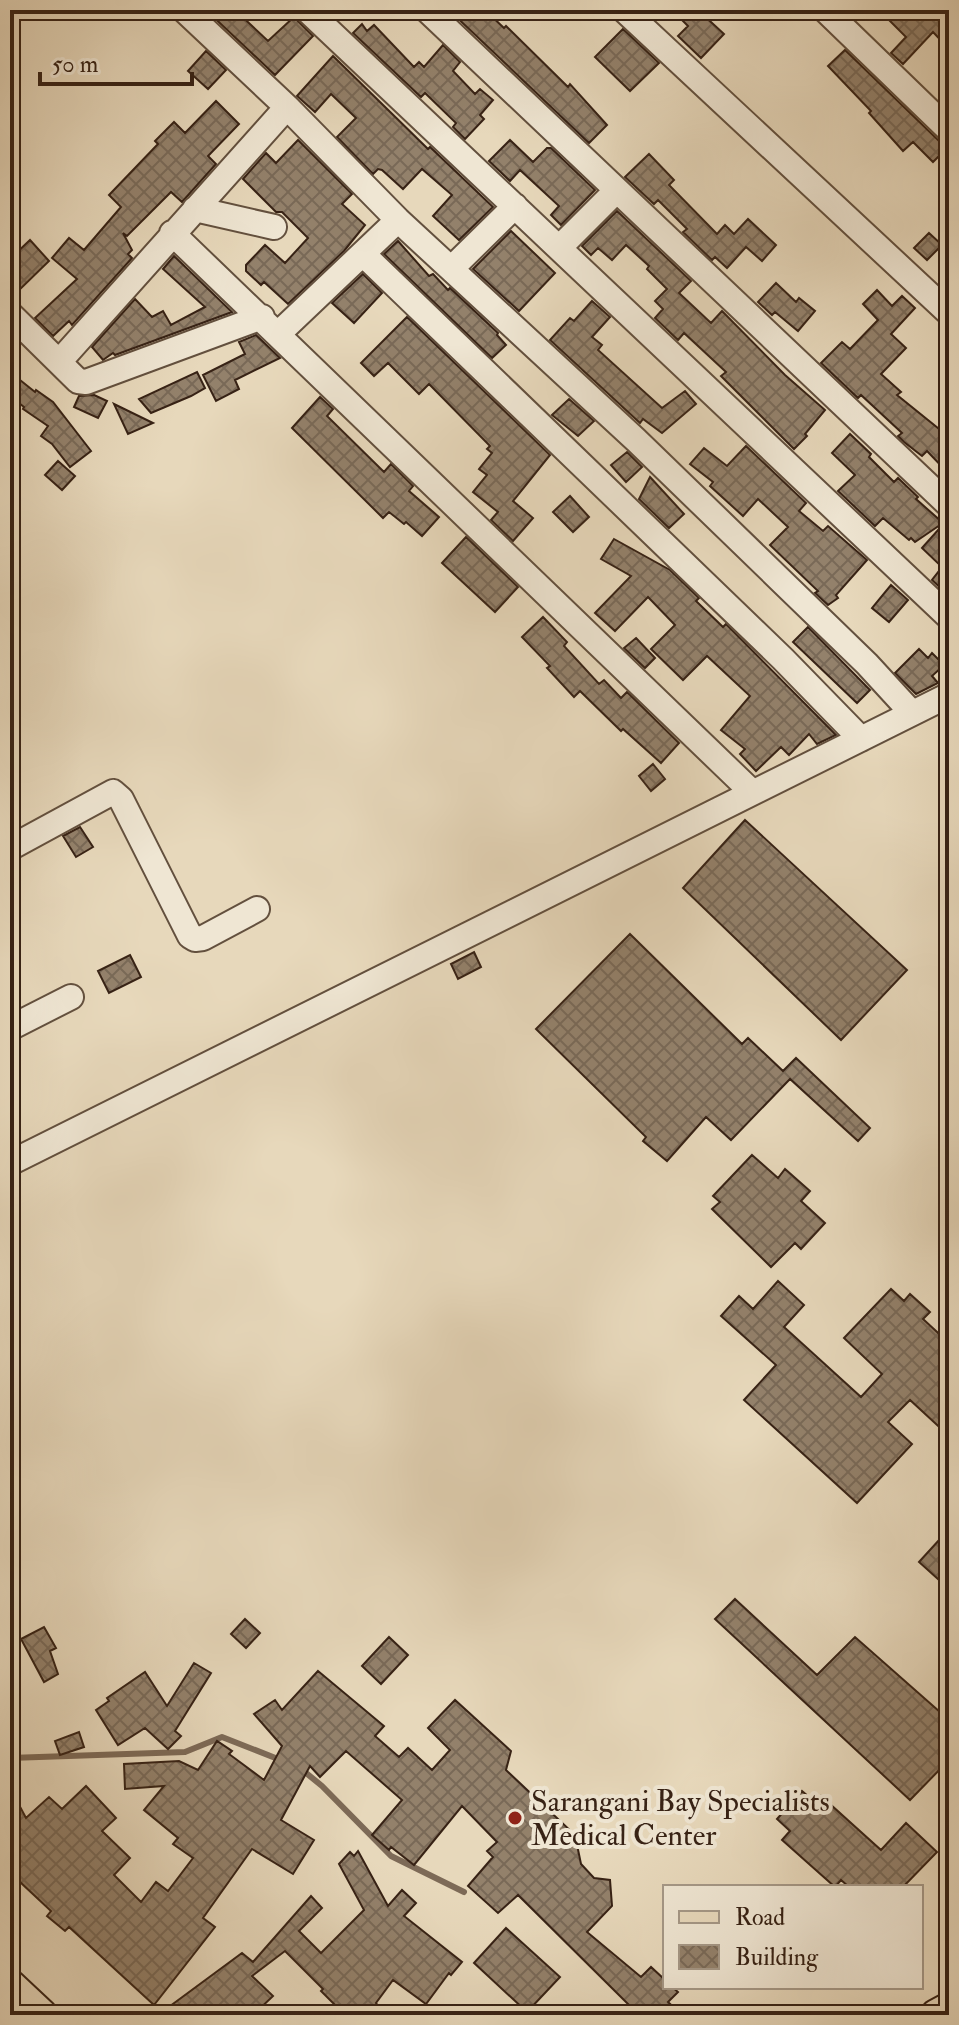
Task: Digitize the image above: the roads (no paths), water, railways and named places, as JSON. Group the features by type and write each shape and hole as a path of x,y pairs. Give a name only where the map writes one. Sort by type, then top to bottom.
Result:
{"main road":[{"path":"10,1985 42,2015"},
{"path":"936,2015 949,2008"}],"street":[{"path":"184,10 287,107 398,220 636,440 867,664 912,713"},
{"path":"307,10 949,617"},
{"path":"427,10 949,505"},
{"path":"624,10 949,313"},
{"path":"825,10 949,130"},
{"path":"59,362 287,107"},
{"path":"559,248 616,191"},
{"path":"452,268 515,206"},
{"path":"195,209 274,227"},
{"path":"10,314 78,381 86,382 270,325 363,254 398,220"},
{"path":"172,233 752,792"},
{"path":"363,254 783,659 861,739"},
{"path":"10,1163 949,695"},
{"path":"10,848 113,792 121,799 190,936 203,938 257,909"},
{"path":"10,1028 71,997"}],"waterway":[{"path":"10,1758 185,1752 222,1737 283,1761"},
{"path":"300,1768 391,1856 464,1892"}],"place":[{"name":"Sarangani Bay Specialists Medical Center","path":"515,1818"}]}
